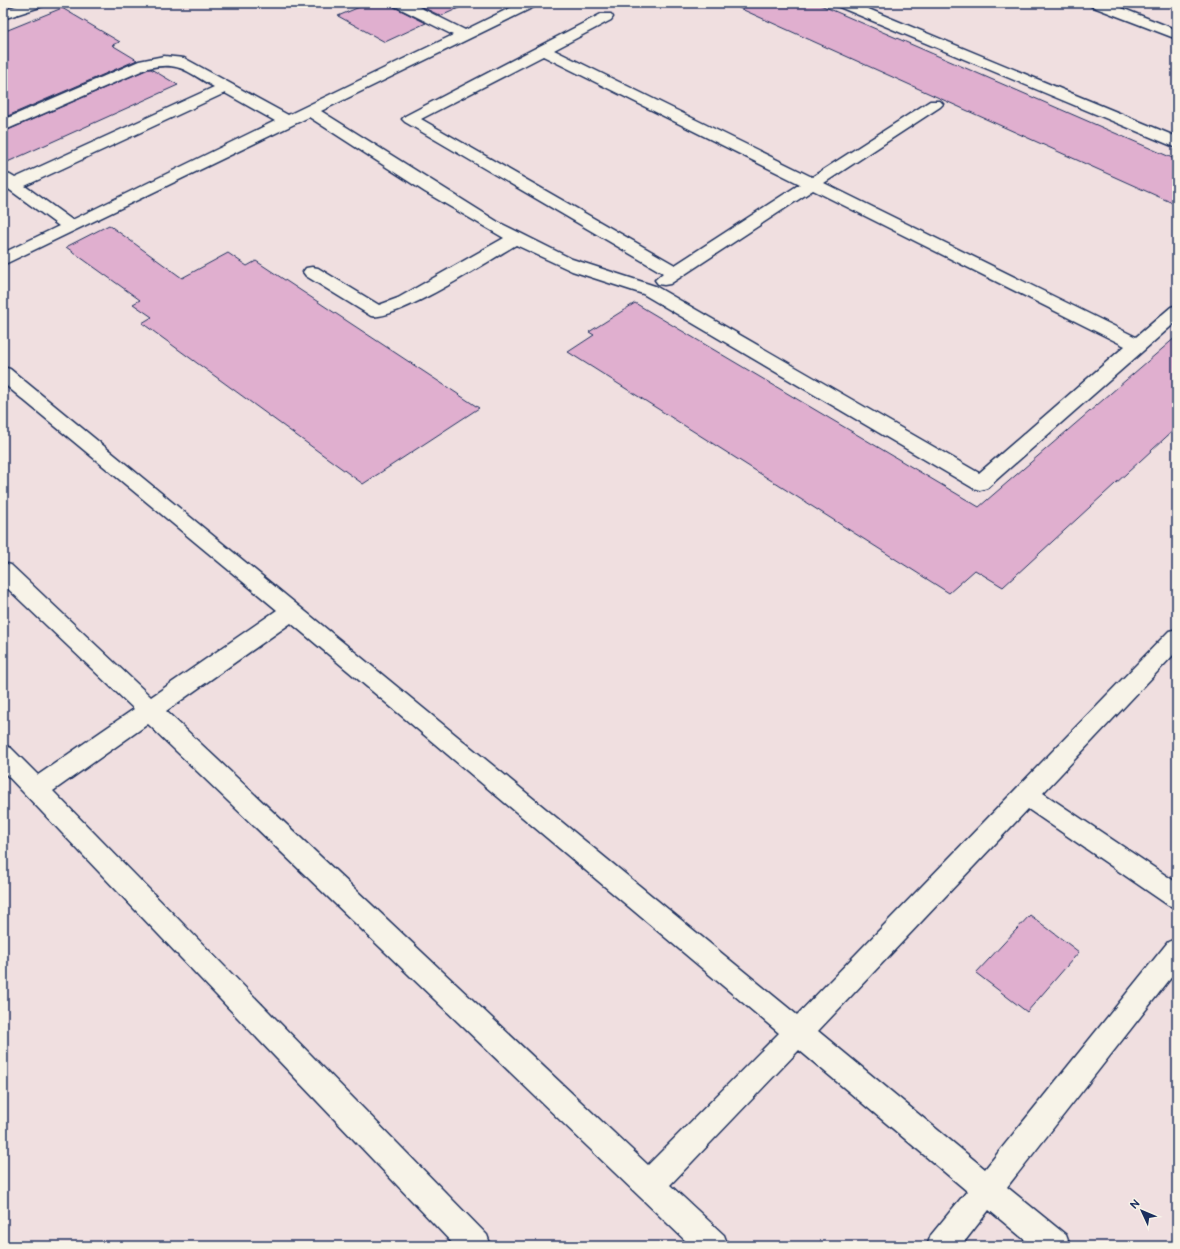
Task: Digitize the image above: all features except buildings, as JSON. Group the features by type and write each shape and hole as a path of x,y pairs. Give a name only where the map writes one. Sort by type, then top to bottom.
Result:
{"street":[{"path":"3,15 38,3"},
{"path":"400,3 466,36"},
{"path":"3,260 466,36 531,3"},
{"path":"842,3 1177,143"},
{"path":"1096,3 1177,35"},
{"path":"606,16 410,119 675,273"},
{"path":"543,50 1138,345"},
{"path":"3,126 144,64 164,60 179,61 288,122"},
{"path":"8,181 225,87"},
{"path":"649,290 935,104"},
{"path":"310,111 497,228 556,258 613,280 649,290 980,483 1177,311"},
{"path":"8,181 71,227"},
{"path":"312,272 377,312 404,302 517,238"},
{"path":"3,373 292,611 1055,1246"},
{"path":"3,571 713,1246"},
{"path":"37,789 292,611"},
{"path":"649,1185 798,1033 1177,637"},
{"path":"3,755 476,1246"},
{"path":"1026,795 1177,897"},
{"path":"942,1246 1177,950"}],"shaded area":[{"path":"3,3 1177,3 1177,1246 3,1246"}]}
